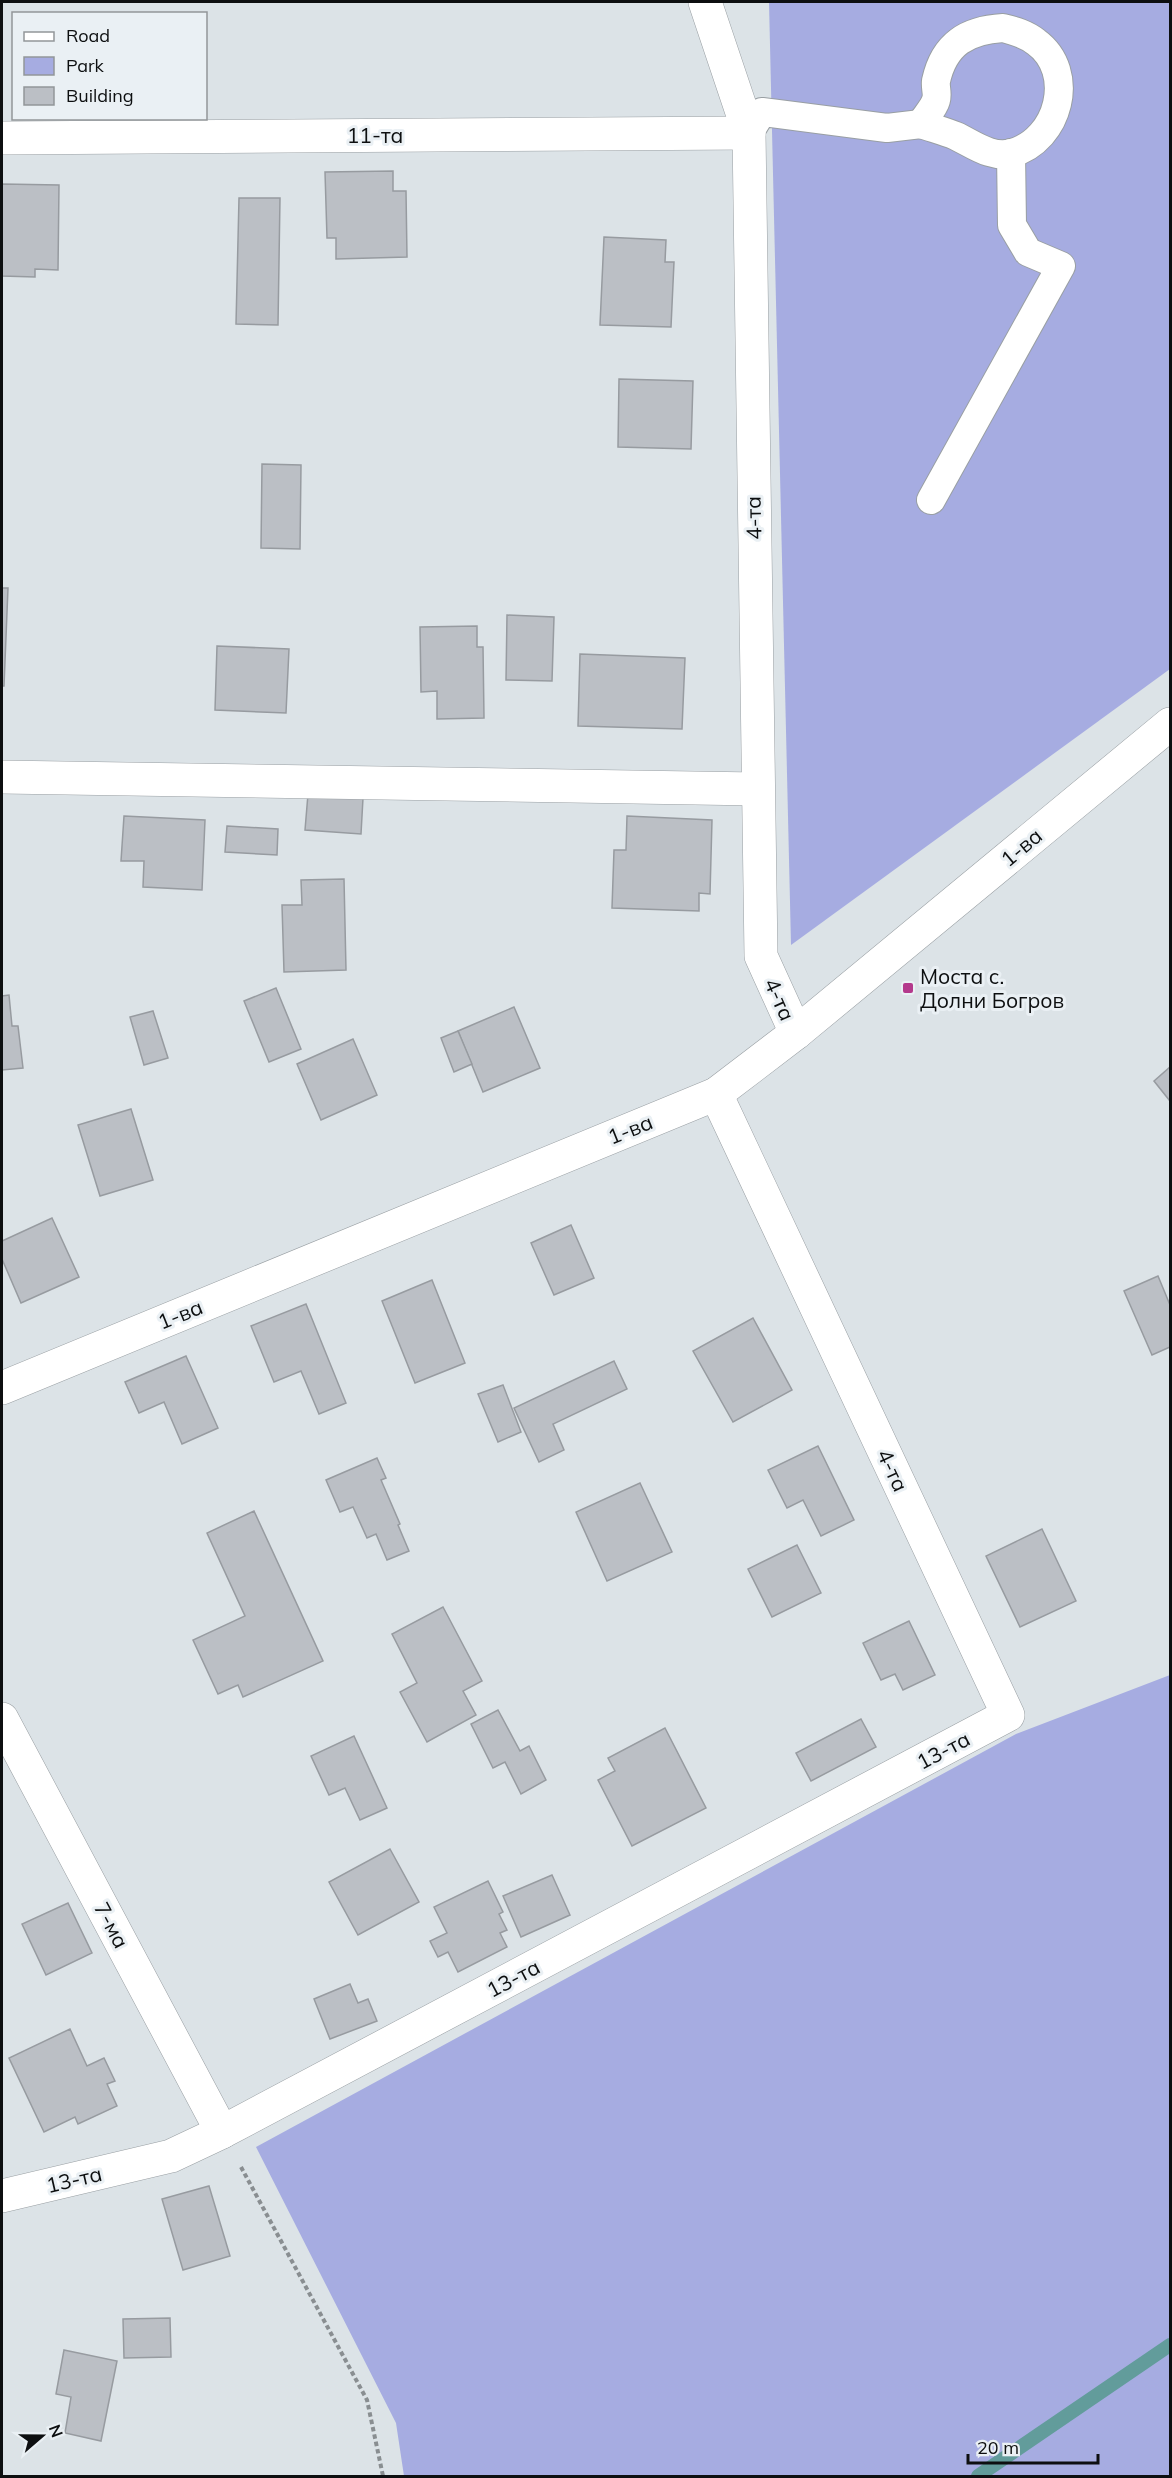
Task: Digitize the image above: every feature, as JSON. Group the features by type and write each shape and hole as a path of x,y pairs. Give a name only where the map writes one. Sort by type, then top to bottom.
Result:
{"street":[{"name":"4-та","path":"705,2 749,133 761,956 796,1033"},
{"path":"749,133 762,112 887,128 921,124 957,137 973,147 992,152 1011,153 1030,143 1045,131 1055,114 1059,95 1058,75 1050,58 1038,43 1021,32 1003,28 983,29 965,36 950,49 940,66 935,85 936,100 921,124"},
{"name":"11-та","path":"2,138 749,133"},
{"path":"931,500 1060,266 1029,252 1012,225 1011,153"},
{"name":"1-ва","path":"2,1388 716,1094 796,1033 1170,724"},
{"path":"2,777 757,789"},
{"name":"4-та","path":"716,1094 1008,1715"},
{"name":"13-та","path":"2,2196 171,2156 222,2132 1008,1715"},
{"name":"7-ма","path":"2,1719 222,2132"}],"path":[{"path":"222,2132 366,2400 383,2476"}],"green space":[{"path":"769,2 1170,2 1170,669 791,945"},
{"path":"1170,1675 1170,2476 404,2476 396,2423 256,2147 1016,1734"}],"building":[{"path":"393,171 393,191 406,191 407,257 336,259 336,238 327,238 325,172"},
{"path":"2,184 59,185 58,270 35,269 35,277 2,276"},
{"path":"239,198 280,198 278,325 236,324"},
{"path":"604,237 666,240 665,262 674,262 671,327 600,325"},
{"path":"619,379 693,381 691,449 618,447"},
{"path":"262,464 301,465 300,549 261,548"},
{"path":"2,588 8,588 4,686 2,686"},
{"path":"507,615 554,617 552,681 506,680"},
{"path":"477,626 477,647 483,647 484,718 437,719 437,691 421,692 420,627"},
{"path":"217,646 289,649 286,713 215,710"},
{"path":"580,654 685,658 682,729 578,726"},
{"path":"308,794 363,798 361,834 305,830"},
{"path":"124,816 205,820 202,890 143,887 144,861 121,861"},
{"path":"627,816 712,820 710,894 699,893 699,911 612,908 614,850 626,850"},
{"path":"227,826 278,829 277,855 225,852"},
{"path":"344,879 346,970 284,972 282,905 302,905 301,880"},
{"path":"276,988 301,1049 269,1062 244,1001"},
{"path":"9,995 12,1026 18,1026 23,1068 2,1070 2,996"},
{"path":"514,1007 540,1068 483,1092 458,1031"},
{"path":"153,1011 168,1058 144,1065 130,1017"},
{"path":"458,1031 472,1064 454,1072 441,1038"},
{"path":"353,1039 377,1095 321,1120 297,1064"},
{"path":"1170,1067 1170,1101 1154,1081"},
{"path":"131,1109 153,1180 100,1196 78,1125"},
{"path":"52,1218 79,1277 21,1303 2,1259 2,1241"},
{"path":"571,1225 594,1278 554,1295 531,1243"},
{"path":"1158,1276 1170,1305 1170,1347 1152,1355 1124,1291"},
{"path":"432,1280 465,1363 415,1383 382,1301"},
{"path":"306,1304 346,1403 319,1414 301,1371 274,1382 251,1326"},
{"path":"753,1318 792,1390 733,1422 693,1351"},
{"path":"186,1356 218,1428 182,1444 164,1402 139,1413 125,1382"},
{"path":"614,1361 627,1389 553,1424 564,1450 539,1462 514,1408"},
{"path":"503,1385 521,1432 498,1442 478,1394"},
{"path":"818,1446 854,1520 821,1536 803,1500 787,1508 768,1470"},
{"path":"377,1458 386,1478 381,1480 409,1551 387,1560 376,1534 367,1538 353,1507 340,1512 326,1480"},
{"path":"640,1483 672,1552 607,1581 576,1512"},
{"path":"254,1511 323,1661 243,1697 238,1685 218,1694 193,1640 245,1616 207,1533"},
{"path":"1042,1529 1076,1601 1020,1627 986,1556"},
{"path":"797,1545 821,1593 772,1617 748,1569"},
{"path":"443,1607 482,1681 463,1691 476,1715 427,1742 400,1692 417,1683 392,1634"},
{"path":"909,1621 935,1675 903,1690 895,1674 881,1680 863,1643"},
{"path":"498,1710 520,1751 529,1746 546,1780 521,1794 505,1762 493,1768 471,1724"},
{"path":"861,1719 876,1747 811,1781 796,1753"},
{"path":"665,1728 706,1808 632,1846 598,1780 615,1771 608,1758"},
{"path":"354,1736 387,1808 360,1820 345,1788 329,1795 311,1756"},
{"path":"390,1849 419,1902 358,1935 329,1882"},
{"path":"552,1875 570,1915 521,1937 503,1896"},
{"path":"488,1881 503,1912 499,1914 507,1930 500,1933 507,1947 458,1972 448,1952 438,1957 430,1941 447,1933 434,1907"},
{"path":"68,1903 92,1953 46,1975 22,1924"},
{"path":"350,1984 358,2003 368,1999 377,2021 330,2039 314,1999"},
{"path":"70,2029 87,2066 104,2058 115,2081 107,2084 117,2106 78,2124 75,2117 44,2132 9,2058"},
{"path":"209,2186 230,2256 183,2270 162,2199"},
{"path":"170,2318 171,2357 124,2358 123,2319"},
{"path":"64,2350 117,2361 101,2441 65,2433 71,2397 56,2394"}],"waterway":[{"path":"978,2476 1170,2345"}],"place":[{"name":"Моста с. Долни Богров","path":"908,988"}]}
